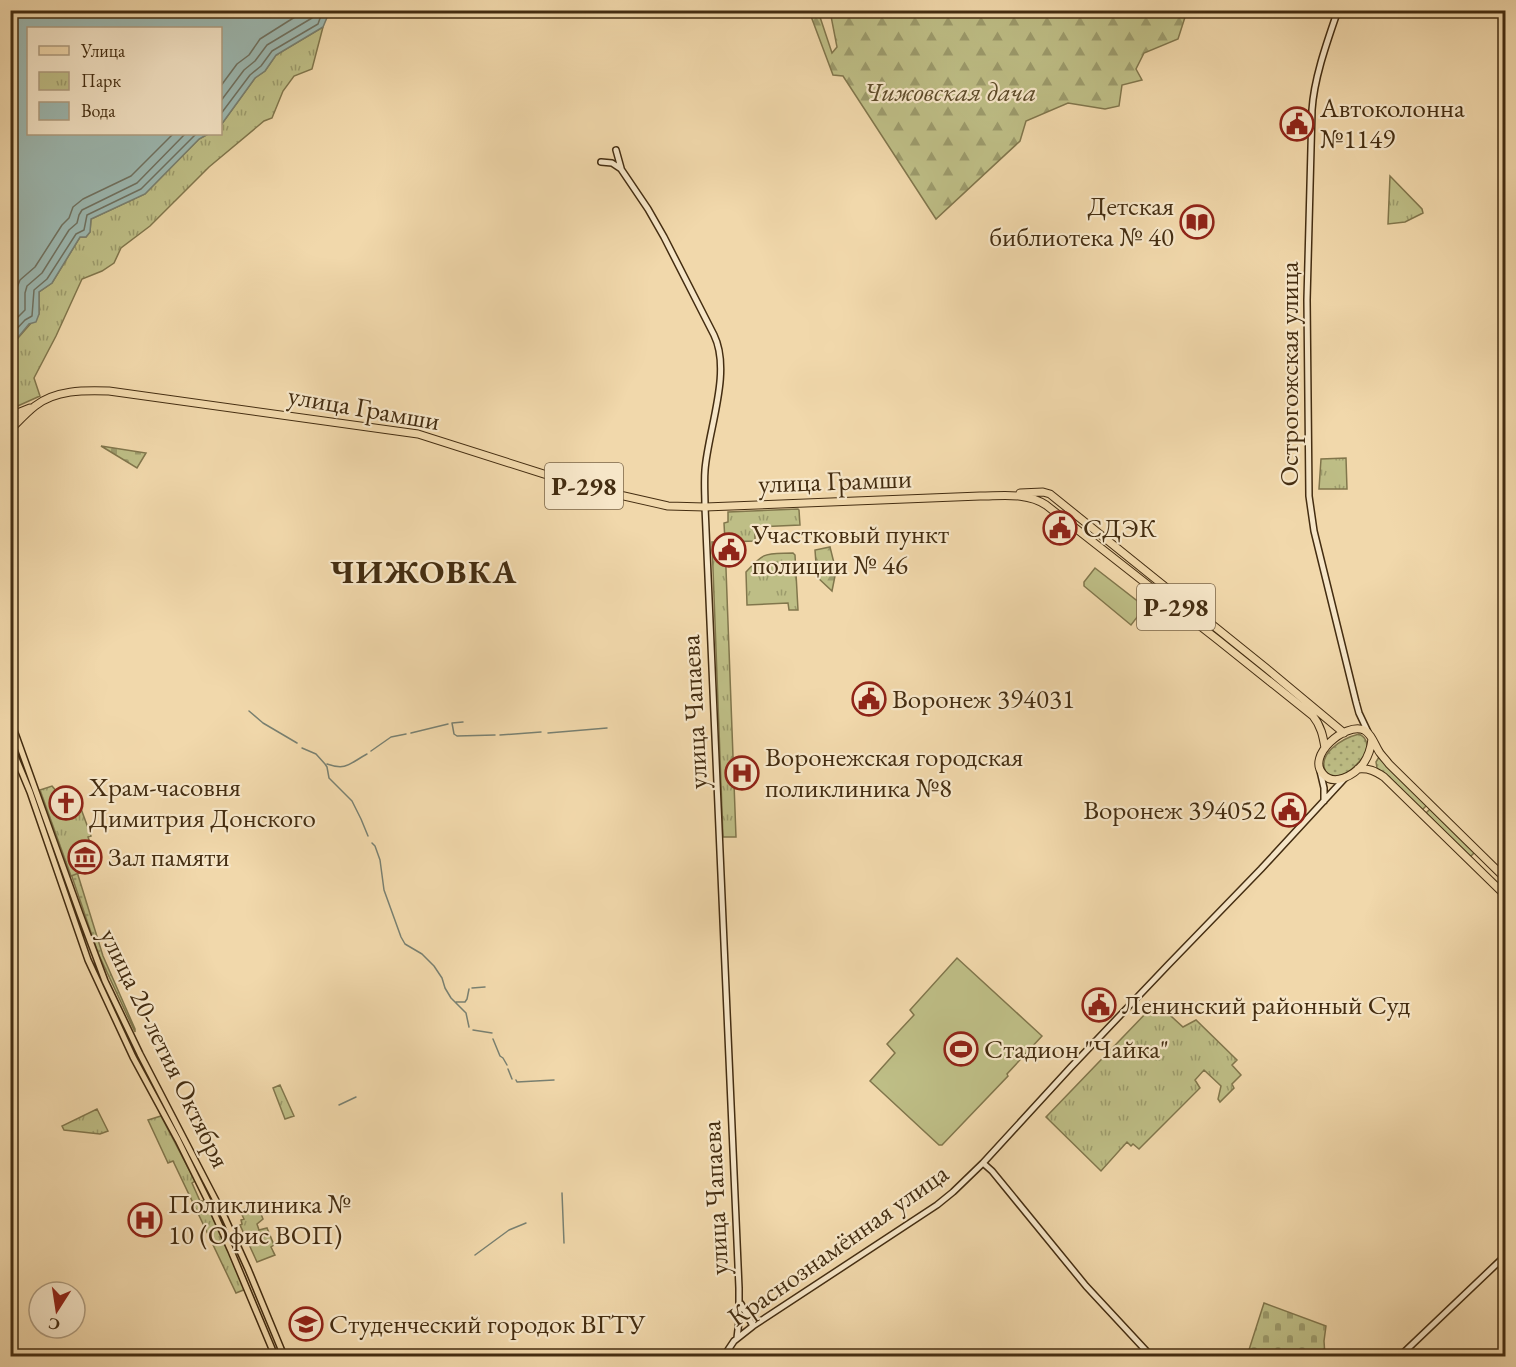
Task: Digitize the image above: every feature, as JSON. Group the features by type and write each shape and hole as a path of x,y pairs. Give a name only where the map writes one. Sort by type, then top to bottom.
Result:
{"highway":[{"name":"улица Грамши","path":"10,430 35,406 51,398 70,392 108,391 393,429 422,435 569,482 668,506 705,507 1003,495"},
{"name":"Р-298","path":"10,416 35,406"},
{"name":"Р-298","path":"1003,495 1043,492 1050,494 1313,716 1321,729 1324,748 1319,764 1320,770"},
{"name":"Р-298","path":"1003,495 1038,500 1221,637 1344,733"},
{"path":"1324,748 1331,741 1352,730 1360,729 1370,735 1389,764 1506,879"},
{"path":"1320,770 1329,778 1338,779 1358,769 1368,756 1371,746 1370,735"},
{"path":"1358,769 1368,769 1384,777 1506,896"},
{"path":"1470,861 1478,853"}],"main road":[{"name":"улица 20-летия Октября","path":"10,718 105,981 224,1216 284,1356"},
{"name":"улица 20-летия Октября","path":"10,744 30,792 95,977 133,1057 214,1213 275,1356"}],"street":[{"name":"Острогожская улица","path":"1338,10 1324,53 1313,96 1312,110 1307,300 1309,491 1316,537 1359,713 1370,735"},
{"name":"улица Чапаева","path":"616,150 621,169 664,237 717,343 720,354 720,372 705,470 705,507 739,1301 737,1338"},
{"path":"601,162 612,163 621,169"},
{"path":"1352,730 1357,724 1359,713"},
{"path":"1320,770 1324,801"},
{"name":"Краснознамённая улица","path":"724,1356 730,1345 753,1326 937,1205 953,1192 983,1163 1346,777"},
{"path":"983,1163 1086,1286 1151,1356"},
{"path":"1400,1356 1506,1255"},
{"name":"улица Чапаева","path":"739,1301 753,1326"}],"green space":[{"name":"Чижовская дача","path":"809,11 818,11 832,53 837,47 830,11 1187,11 1178,39 1144,53 1136,69 1142,80 1122,85 1119,106 1105,109 1068,103 1026,121 1020,141 936,219 843,76 833,75"},
{"path":"323,27 312,69 294,76 283,91 272,118 264,121 209,167 150,226 121,248 114,263 82,279 34,378 40,396 11,409 11,346 39,314 39,292 52,283 80,237 86,237 90,232 91,219 145,194 199,139 206,135 222,135 222,124 255,78 265,71 276,55"},
{"path":"1390,176 1422,209 1423,213 1405,222 1388,224"},
{"path":"101,446 146,453 137,468"},
{"path":"1346,458 1347,489 1319,489 1321,459"},
{"path":"799,510 800,525 755,527 755,541 725,542 724,523 728,522 728,512"},
{"path":"712,542 725,542 736,837 723,837"},
{"path":"830,547 836,571 832,591 817,577 815,550"},
{"path":"793,553 795,555 798,610 789,610 788,603 747,605 746,572 757,560 766,555"},
{"path":"1095,568 1145,607 1131,625 1084,586 1084,582"},
{"path":"1359,734 1366,743 1365,755 1344,774 1328,775 1324,768 1327,754 1338,743"},
{"path":"1379,757 1427,805 1421,811 1377,768 1376,762"},
{"path":"52,786 58,793 68,796 80,806 91,836 88,837 98,866 71,876 40,790"},
{"path":"1431,808 1475,852 1469,858 1424,815"},
{"path":"52,818 57,818 78,875 103,956 135,1032 98,953"},
{"name":"Стадион \"Чайка\"","path":"957,958 1042,1036 1007,1074 1008,1076 942,1145 939,1145 870,1081 895,1053 887,1044 914,1015 910,1010"},
{"path":"1161,1007 1183,1027 1196,1020 1237,1060 1232,1065 1241,1075 1232,1084 1234,1088 1220,1102 1218,1099 1221,1086 1204,1070 1195,1080 1200,1088 1139,1149 1127,1142 1101,1171 1046,1117 1148,1011 1154,1012"},
{"path":"280,1085 294,1116 285,1119 273,1088"},
{"path":"97,1109 108,1131 100,1134 64,1130 62,1126"},
{"path":"161,1116 195,1181 192,1183 200,1201 207,1204 246,1289 236,1293 173,1161 168,1163 148,1120"},
{"path":"257,1204 263,1219 257,1224 259,1230 267,1228 274,1245 271,1247 275,1255 257,1262 240,1225 241,1220 244,1219 240,1211"},
{"path":"1264,1303 1326,1326 1325,1356 1247,1356"}],"water":[{"path":"11,10 334,11 329,13 323,27 276,55 265,71 255,78 222,124 222,27 27,27 27,135 206,135 199,139 145,194 91,219 90,232 86,237 80,237 52,283 39,292 39,314 36,322 29,324 11,346"}],"waterway":[{"path":"249,711 263,723 297,743"},
{"path":"452,723 463,722"},
{"path":"452,723 454,734 457,736 495,735"},
{"path":"411,733 448,724"},
{"path":"548,733 607,728"},
{"path":"500,735 541,732"},
{"path":"371,751 391,737 406,734"},
{"path":"302,748 316,754 325,764 329,778 352,801 368,836"},
{"path":"327,764 344,766 367,754"},
{"path":"372,843 380,860 384,890 401,937 405,944 422,954 434,966 451,998 466,1013 469,1027"},
{"path":"472,988 485,987"},
{"path":"456,1002 465,1002 469,989"},
{"path":"473,1030 492,1033"},
{"path":"493,1039 500,1056 507,1065"},
{"path":"508,1069 512,1079"},
{"path":"516,1080 517,1082 554,1080"},
{"path":"339,1105 356,1097"},
{"path":"562,1193 564,1243"},
{"path":"475,1255 509,1230 526,1223"}],"place":[{"name":"Автоколонна №1149","path":"1297,124"},
{"name":"Детская библиотека № 40","path":"1197,222"},
{"name":"СДЭК","path":"1060,528"},
{"name":"Участковый пункт полиции № 46","path":"729,550"},
{"name":"Воронеж 394031","path":"869,699"},
{"name":"Воронежская городская поликлиника №8","path":"742,773"},
{"name":"Храм-часовня Димитрия Донского","path":"66,803"},
{"name":"Воронеж 394052","path":"1289,810"},
{"name":"Зал памяти","path":"85,857"},
{"name":"Ленинский районный Суд","path":"1099,1005"},
{"name":"Стадион \"Чайка\"","path":"961,1049"},
{"name":"Поликлиника № 10 (Офис ВОП)","path":"145,1220"},
{"name":"Студенческий городок ВГТУ","path":"306,1324"}],"district":[{"name":"ЧИЖОВКА","path":"424,571"}]}
